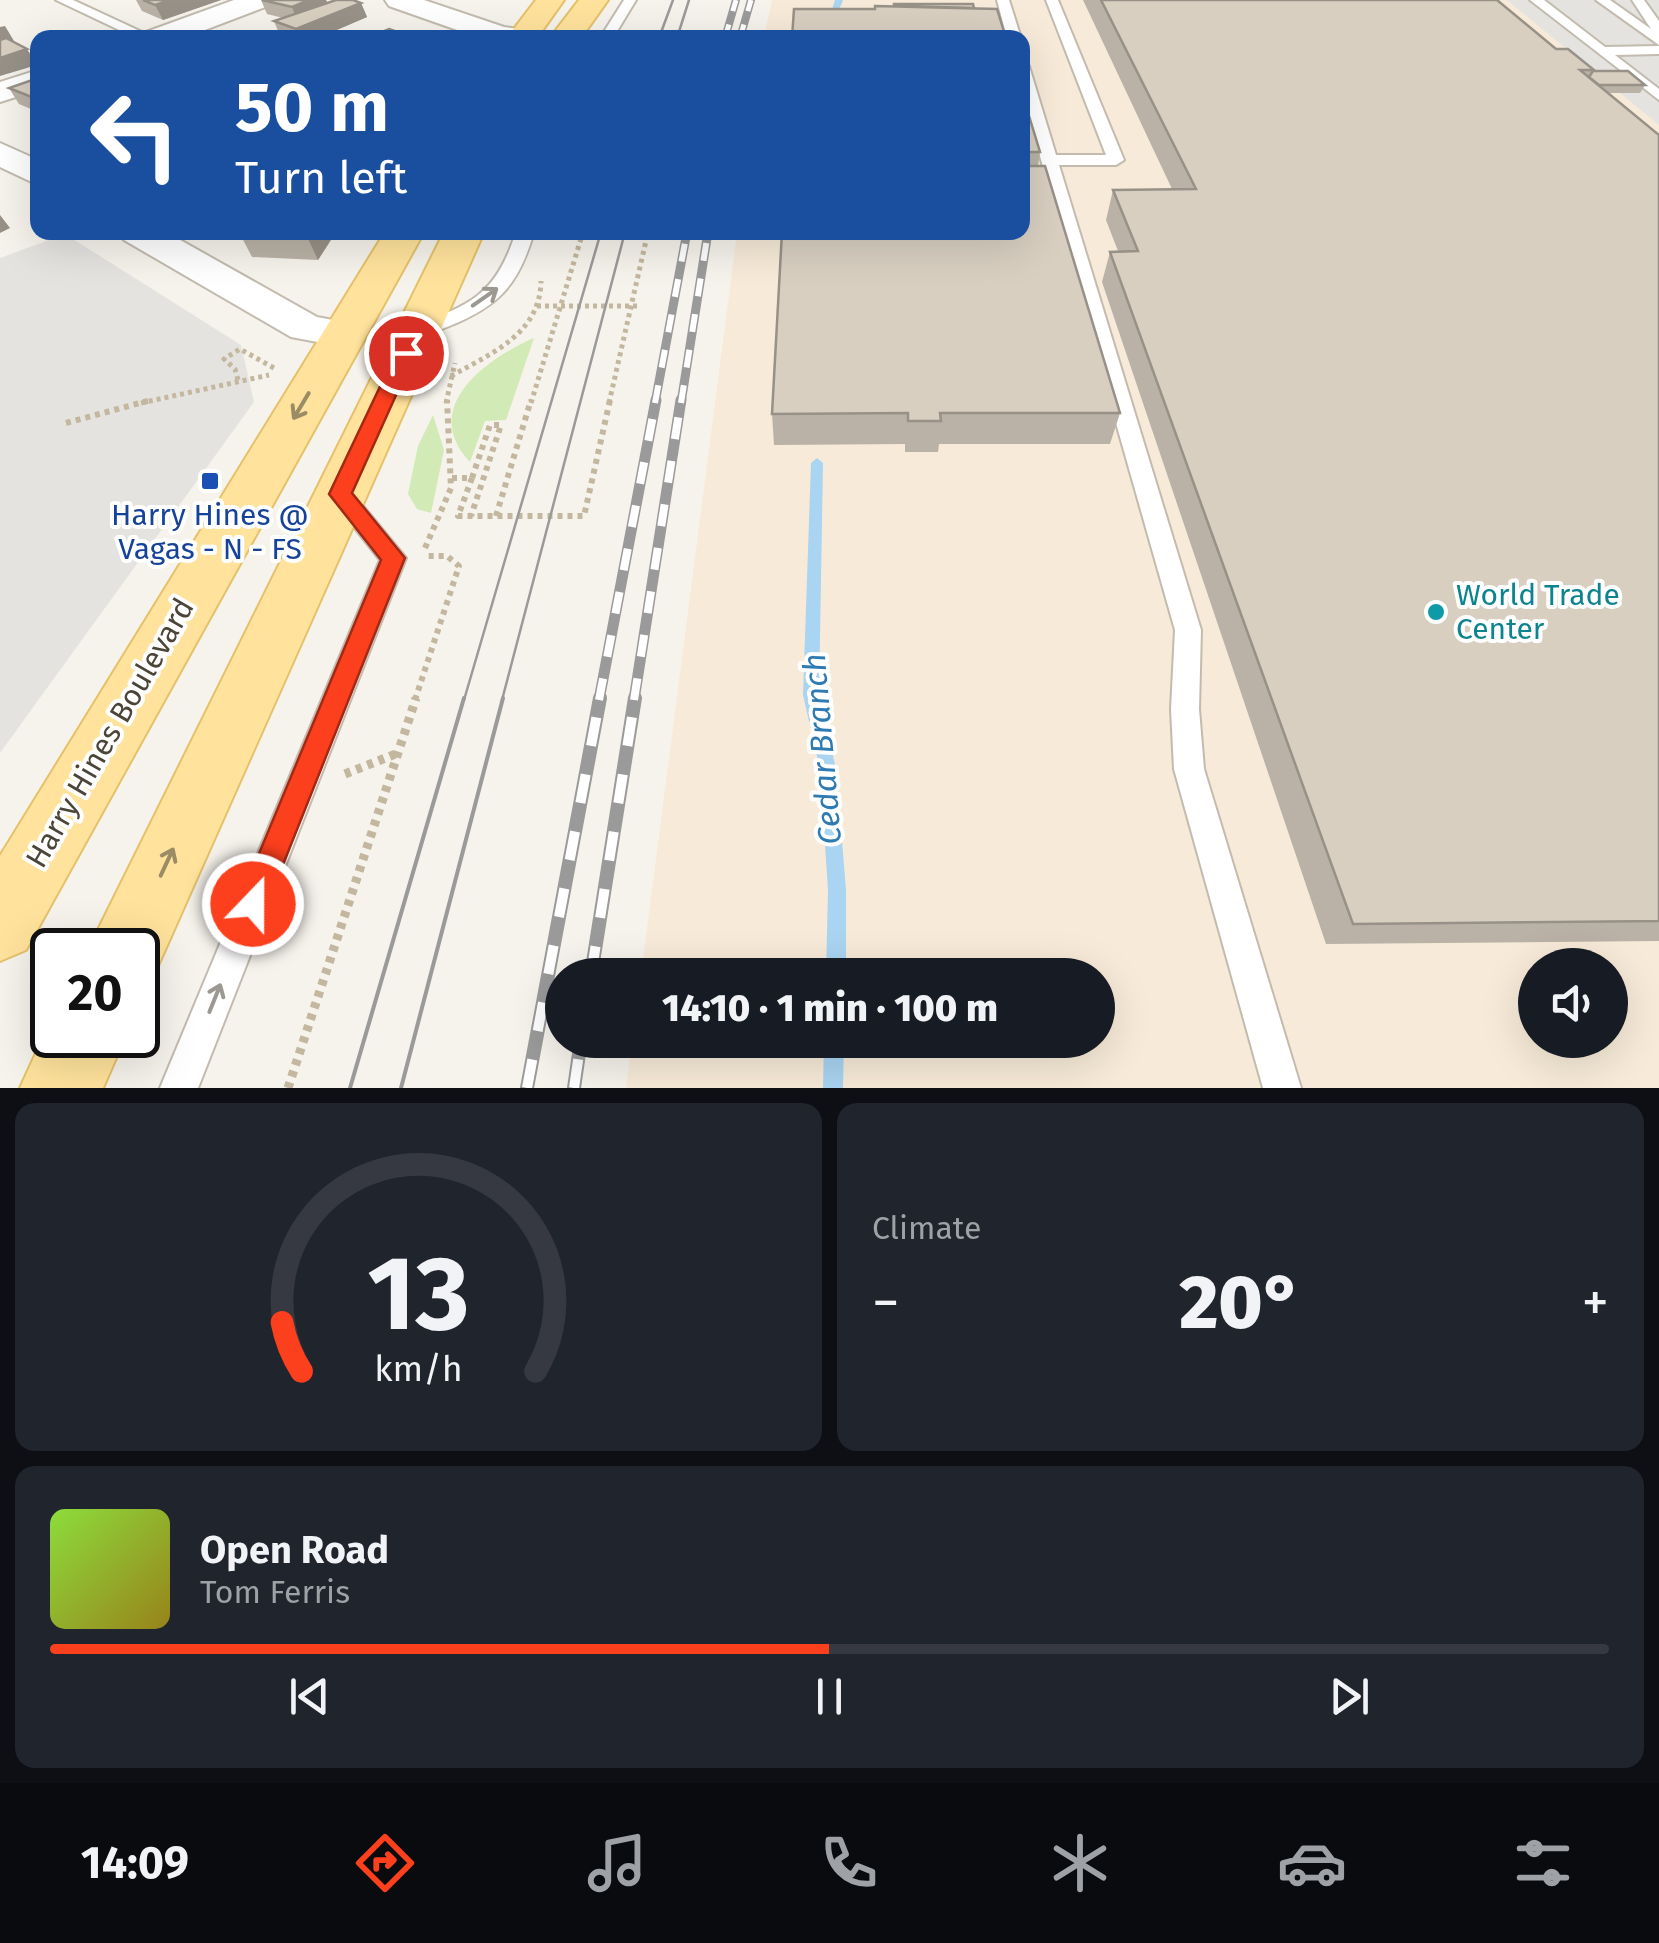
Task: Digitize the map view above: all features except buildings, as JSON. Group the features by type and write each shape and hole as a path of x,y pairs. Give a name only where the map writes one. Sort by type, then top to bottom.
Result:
{"main road":[{"path":"527,30 550,0"},
{"path":"571,30 594,0"},
{"name":"Harry Hines Boulevard","path":"4,914 399,240"},
{"path":"136,928 340,494 442,352 463,240"},
{"path":"61,1088 75,1058"}],"street":[{"path":"175,30 259,0"},
{"path":"398,0 485,30"},
{"path":"0,93 30,83"},
{"path":"0,153 30,170"},
{"path":"151,240 306,328 344,334"}],"lane":[{"path":"62,0 133,30"},
{"path":"611,30 630,0"},
{"path":"1003,0 1012,30"},
{"path":"1050,160 1116,160 1052,0"},
{"path":"1536,0 1659,96"},
{"path":"1602,0 1659,41"},
{"path":"1638,0 1659,31"},
{"path":"1602,51 1659,50"},
{"path":"1030,93 1188,630 1185,709 1189,769 1282,1088"},
{"path":"442,352 451,318 499,288 509,277 522,240"},
{"path":"178,1088 393,558 340,494"}],"path":[{"path":"496,516 581,240"},
{"path":"471,516 501,426 490,425 458,516 471,516 496,516 584,516 646,240"},
{"path":"527,300 539,270"},
{"path":"423,556 452,478 442,352 514,340 527,327 537,306 640,306"},
{"path":"238,380 235,369 224,358 240,349 284,373"},
{"path":"66,423 254,376"},
{"path":"452,478 472,478"},
{"path":"288,1088 459,566 447,556 423,556 385,576"}],"shaded area":[{"path":"772,0 1659,0 1659,1088 626,1088 630,1058 1115,1058 1115,958 643,958 736,240 1030,240 1030,30 766,30"},
{"path":"1507,0 1659,0 1659,125"},
{"path":"49,240 75,240 241,345 254,402 0,753 0,258"}],"green space":[{"path":"534,338 506,420 485,421 470,462 456,442 452,423 455,405 479,372"},
{"path":"433,415 444,450 431,513 417,509 408,494 418,446"}],"waterway":[{"name":"Cedar Branch","path":"830,23 839,0"},
{"name":"Cedar Branch","path":"817,463 811,695 828,769 837,890 836,958"},
{"name":"Cedar Branch","path":"833,1088 834,1058"}],"tram line":[{"path":"662,30 673,0"},
{"path":"680,30 689,0"},
{"path":"464,700 599,240"},
{"path":"502,700 623,240"},
{"path":"350,1088 464,698"},
{"path":"401,1088 503,698"}],"railway":[{"path":"727,30 736,0"},
{"path":"742,30 751,0"},
{"path":"655,403 686,240"},
{"path":"681,403 707,240"},
{"path":"599,700 656,400"},
{"path":"634,700 681,400"},
{"path":"527,1088 600,698"},
{"path":"594,958 635,698"},
{"path":"574,1088 578,1058"}],"place":[{"name":"Harry Hines @ Vagas - N - FS","path":"210,481"},
{"name":"World Trade Center","path":"1436,612"}],"route":[{"path":"253,904 393,558 340,494 406,353"}]}
